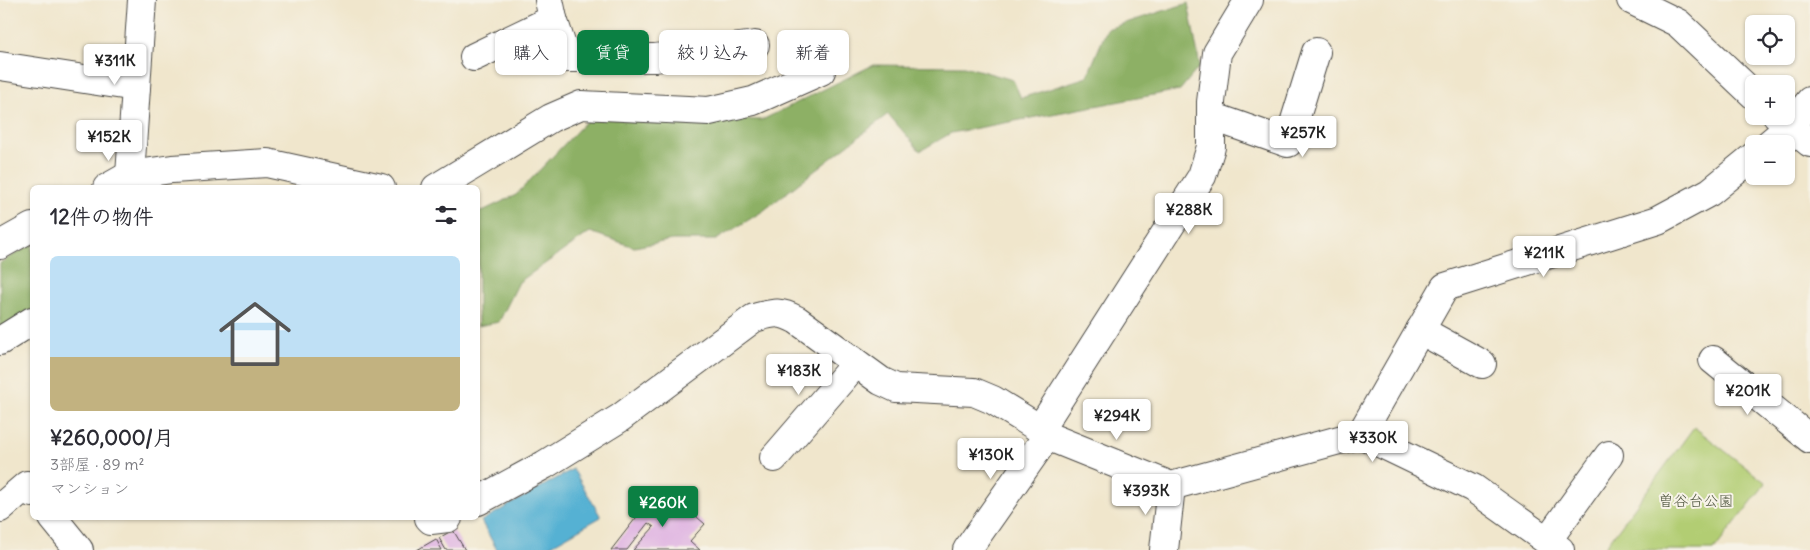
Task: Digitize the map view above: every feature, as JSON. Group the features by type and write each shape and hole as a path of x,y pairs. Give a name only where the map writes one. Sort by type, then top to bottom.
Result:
{"street":[{"path":"130,175 142,0"},
{"path":"967,550 1044,432 1202,176 1211,147 1211,116 1217,53 1249,0"},
{"path":"1631,0 1678,23 1745,86"},
{"path":"474,57 551,10 566,58 659,57"},
{"path":"1211,116 1288,143 1316,52"},
{"path":"0,66 136,86"},
{"path":"441,185 551,118 581,105 709,111 753,101 812,75"},
{"path":"1786,133 1810,102"},
{"path":"112,185 130,175 172,168 267,163 366,185"},
{"path":"1361,434 1445,287 1658,220 1710,192 1745,163"},
{"path":"0,245 30,229"},
{"path":"480,500 544,465 620,418 754,318 776,312 785,314 881,381 896,388 974,392 993,400 1044,432 1171,486 1361,434 1473,488 1554,545 1609,455"},
{"path":"0,341 30,322"},
{"path":"1420,330 1482,364"},
{"path":"1713,360 1810,439"},
{"path":"774,458 856,363"},
{"path":"0,508 27,486 30,490"},
{"path":"1164,550 1171,486"},
{"path":"55,520 79,550"}],"green space":[{"path":"1188,3 1200,66 1180,90 951,133 920,151 888,114 763,211 716,240 673,240 634,247 590,232 519,282 499,322 480,326 480,212 516,195 592,115 762,120 873,65 964,66 1013,80 1021,98 1087,77 1107,29"},
{"path":"30,245 30,318 0,334 0,263"},
{"name":"曽谷台公園","path":"1694,427 1766,483 1714,550 1603,550"}],"water":[{"path":"573,469 601,517 543,550 497,550 481,521"}],"building":[{"path":"667,491 705,524 690,541 700,550 633,550 654,527 648,523 627,550 611,550 646,505 662,518 664,517 653,507"},
{"path":"453,530 465,550 446,550 439,538"},
{"path":"436,539 442,550 417,550"}]}
